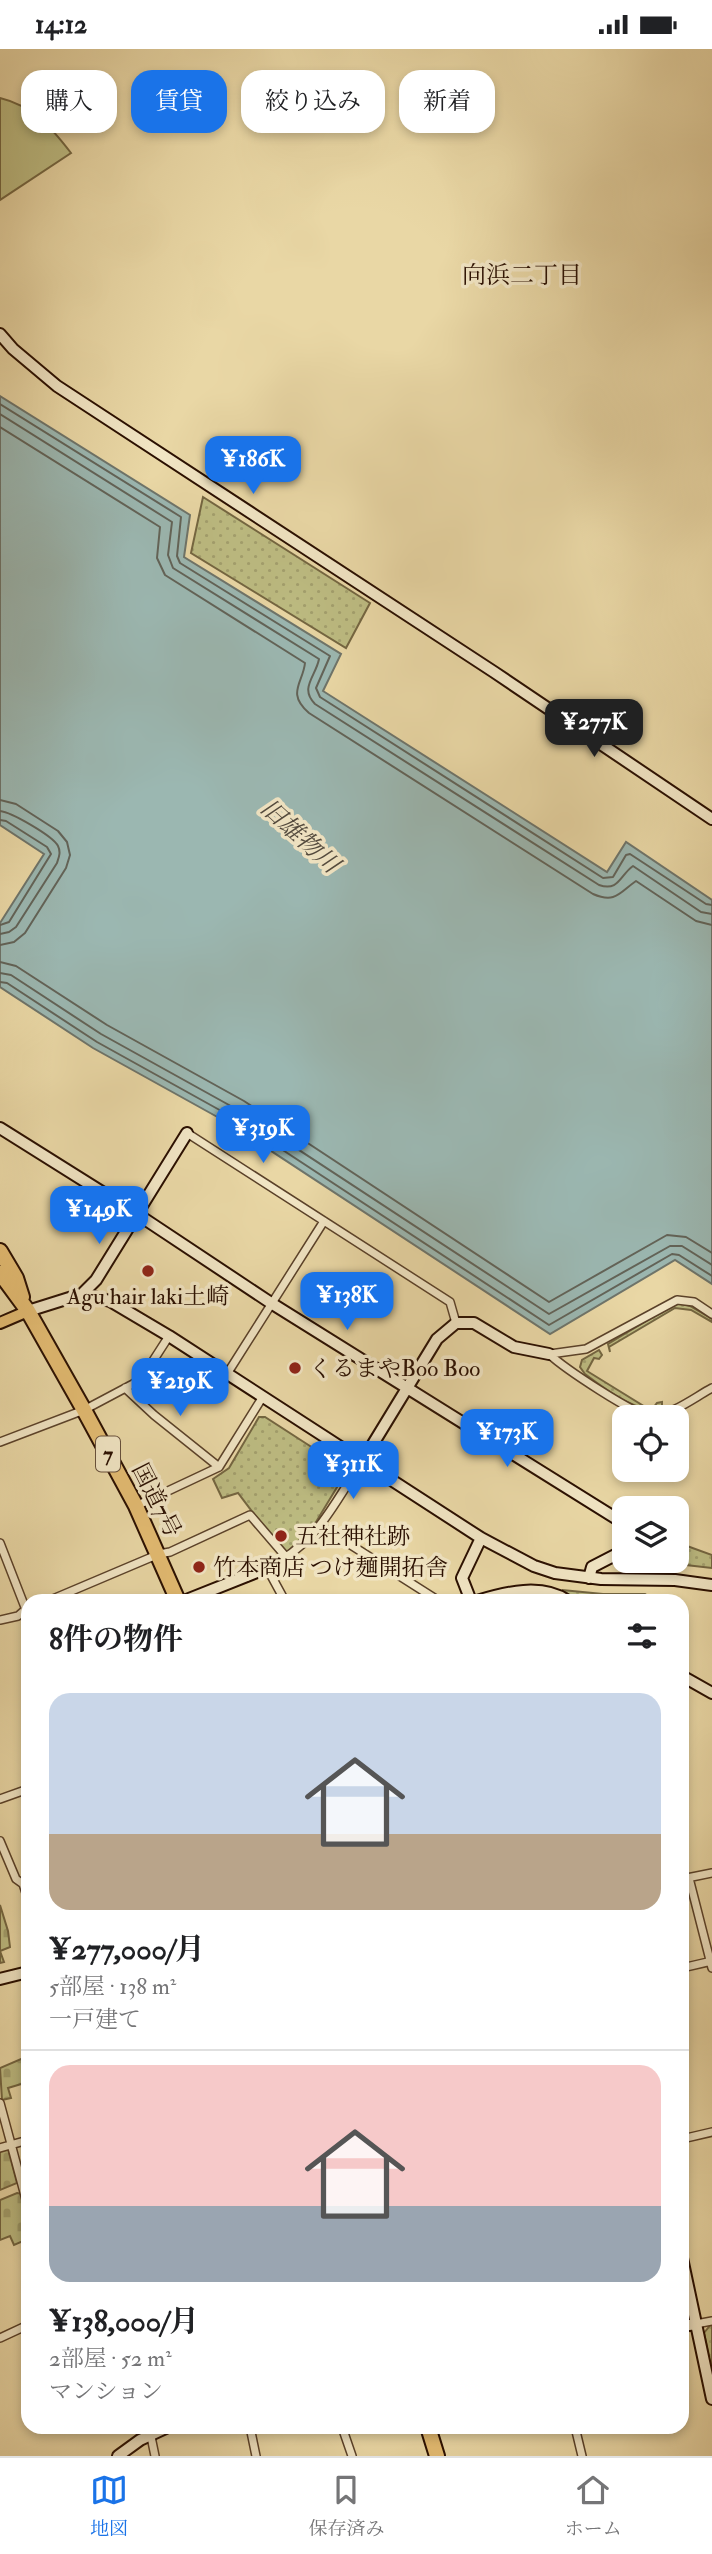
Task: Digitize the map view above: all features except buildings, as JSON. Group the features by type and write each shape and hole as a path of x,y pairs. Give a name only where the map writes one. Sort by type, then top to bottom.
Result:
{"highway":[{"name":"7","path":"0,1251 16,1278 28,1311"},
{"name":"7","path":"1,1277 28,1311"},
{"name":"国道7号","path":"28,1311 136,1506 175,1594"},
{"path":"430,2434 437,2456"}],"main road":[{"path":"0,1323 28,1311"}],"street":[{"path":"0,334 13,349 57,386 712,819"},
{"path":"0,1128 271,1303 612,1516"},
{"path":"28,1311 82,1294 96,1280 187,1133 450,1301 456,1323"},
{"path":"227,1374 324,1221"},
{"path":"82,1294 110,1301 169,1336 481,1538 534,1566 555,1573 589,1578 675,1580 712,1585"},
{"path":"202,1594 267,1568 306,1544 321,1526 362,1462 437,1339 456,1323 474,1323 514,1347 549,1354 586,1349 677,1300 694,1302 712,1314"},
{"path":"0,1442 84,1410 142,1378 169,1336"},
{"path":"549,1354 563,1367 643,1415 665,1413 712,1388"},
{"path":"125,1388 219,1467"},
{"path":"136,1506 219,1467 262,1398"},
{"path":"65,1594 159,1554 170,1552 250,1515 287,1558"},
{"path":"321,1526 428,1594"},
{"path":"468,1594 462,1578 481,1538"},
{"path":"0,1543 21,1595"},
{"path":"589,1578 593,1567 612,1557"},
{"path":"267,1568 281,1594"},
{"path":"507,1594 524,1590 557,1594"},
{"path":"0,1620 21,1614"},
{"path":"689,1680 712,1693"},
{"path":"0,1799 21,1792"},
{"path":"0,1841 16,1879 21,1883"},
{"path":"689,1878 712,1873"},
{"path":"689,1889 711,1963 689,1967"},
{"path":"0,1979 21,1974"},
{"path":"0,2103 21,2181"},
{"path":"689,2137 712,2132"},
{"path":"0,2148 21,2142"},
{"path":"689,2291 712,2399"},
{"path":"689,2325 712,2321"},
{"path":"0,2338 21,2328"},
{"path":"118,2456 145,2434"},
{"path":"150,2434 155,2456"},
{"path":"251,2434 256,2456"},
{"path":"344,2434 352,2456"},
{"path":"577,2434 582,2456"}],"green space":[{"path":"0,98 21,106 21,133 54,133 71,153 0,200"},
{"path":"203,497 370,603 346,648 191,553"},
{"path":"679,1303 690,1306 712,1319 712,1322 691,1310 675,1308 609,1347 610,1352 608,1344"},
{"path":"599,1350 602,1355 599,1359 594,1358 587,1371 642,1405 633,1405 585,1374 580,1367 582,1360"},
{"path":"259,1417 265,1417 344,1468 345,1474 316,1522 287,1553 238,1493 222,1498 213,1479 229,1468"},
{"path":"689,1547 712,1555 712,1568 689,1565"},
{"path":"562,1590 603,1594 568,1594"},
{"path":"0,1905 10,1947 0,1951"},
{"path":"21,2059 21,2084 8,2088 11,2098 2,2100 0,2068"},
{"path":"8,2149 17,2183 0,2190 0,2151"},
{"path":"21,2194 21,2242 14,2245 10,2236 0,2240 0,2200"},
{"path":"712,2323 712,2372 704,2333"}],"water":[{"name":"旧雄物川","path":"0,396 190,515 184,557 341,654 323,691 607,872 626,842 712,900 712,1284 675,1260 550,1334 230,1124 93,1048 0,987 0,923 44,854 0,825"}],"place":[{"name":"Agu hair laki土崎","path":"148,1271"},
{"name":"くるまやBoo Boo","path":"295,1368"},
{"name":"五社神社跡","path":"281,1536"},
{"name":"竹本商店 つけ麺開拓舎","path":"199,1567"}],"district":[{"name":"向浜二丁目","path":"522,275"}]}
